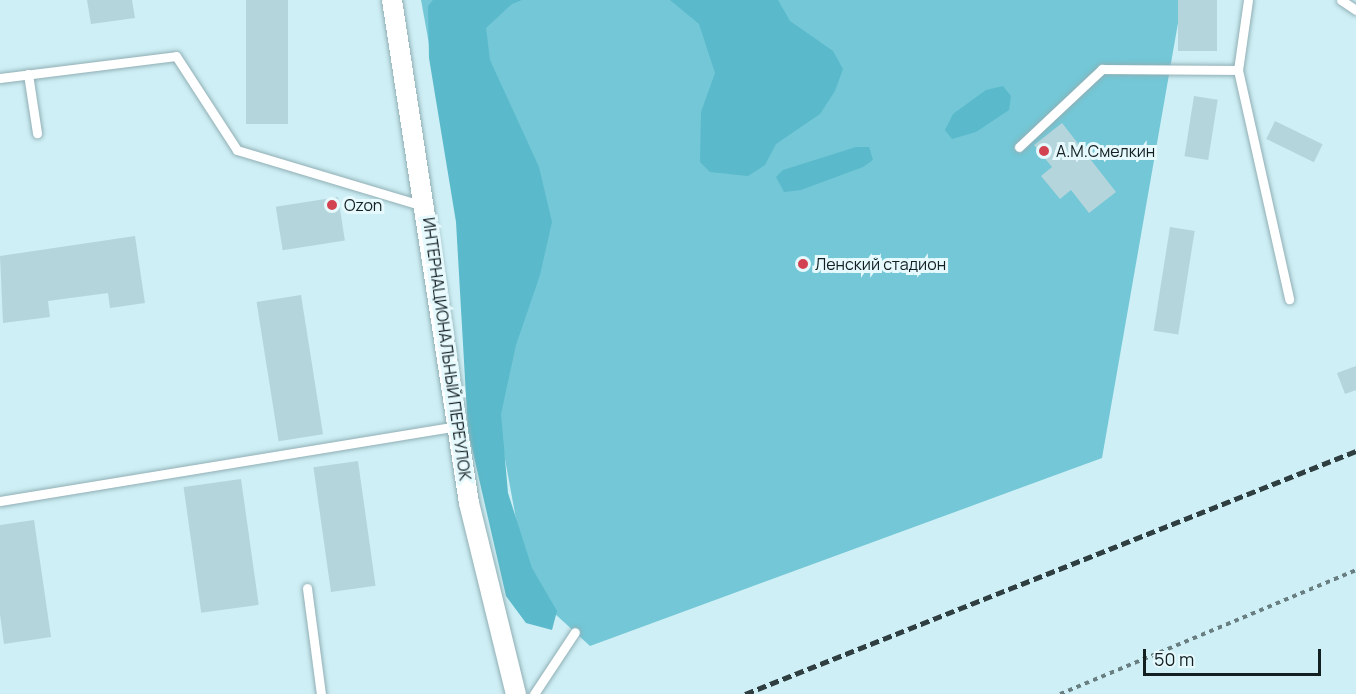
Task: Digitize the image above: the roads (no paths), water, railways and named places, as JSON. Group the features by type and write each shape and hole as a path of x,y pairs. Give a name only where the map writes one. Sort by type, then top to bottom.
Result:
{"street":[{"name":"ИНТЕРНАЦИОНАЛЬНЫЙ ПЕРЕУЛОК","path":"392,0 426,207 469,503 516,694"}],"lane":[{"path":"1248,0 1238,70 1289,299"},
{"path":"1341,0 1356,10"},
{"path":"0,78 176,56 237,150 426,207"},
{"path":"1019,147 1102,69 1238,70"},
{"path":"28,74 37,132"},
{"path":"0,501 458,426"},
{"path":"307,588 321,694"},
{"path":"534,694 575,632"}],"railway":[{"path":"745,694 1356,451"}],"place":[{"name":"А.М.Смелкин","path":"1044,151"},
{"name":"Ozon","path":"332,205"},
{"name":"Ленский стадион","path":"803,264"}]}
